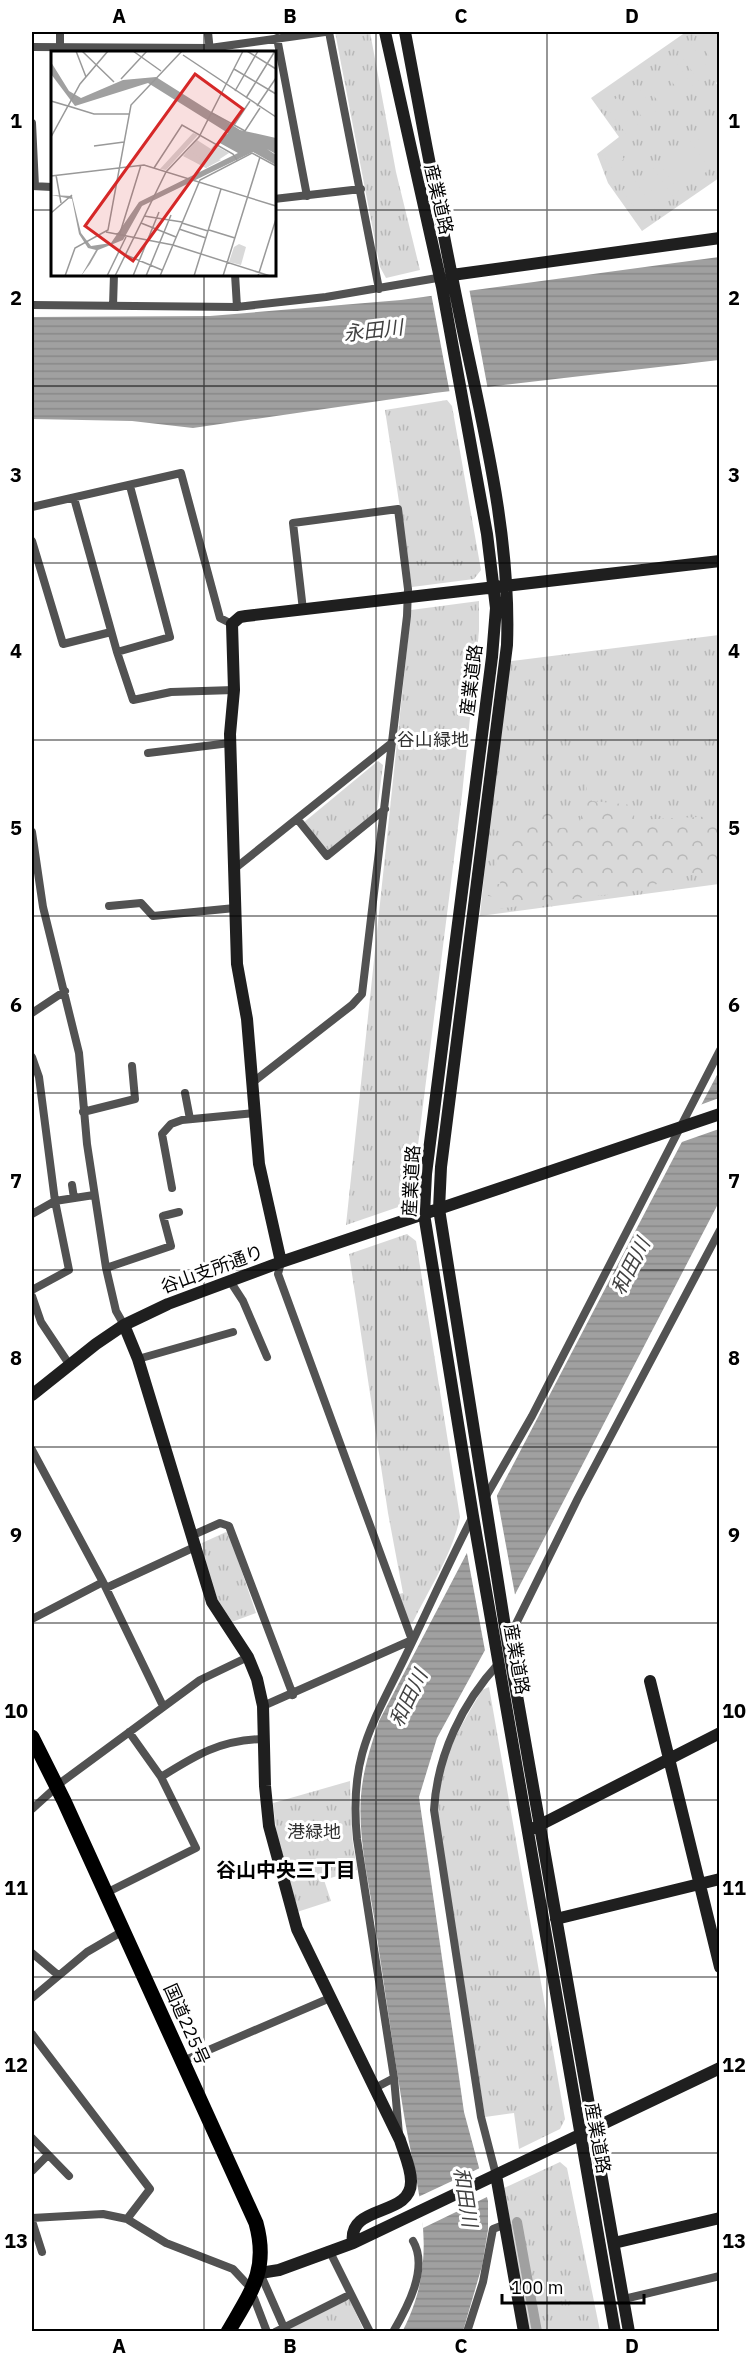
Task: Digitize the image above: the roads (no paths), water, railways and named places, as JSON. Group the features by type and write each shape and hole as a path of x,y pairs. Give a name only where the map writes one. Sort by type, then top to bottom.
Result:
{"highway":[{"name":"国道225号","path":"32,1737 58,1788 256,2223 261,2242 260,2272 228,2331"}],"main road":[{"name":"産業道路","path":"385,32 477,393 495,496 507,645 444,1134 439,1209 507,1637 629,2331"},
{"name":"産業道路","path":"405,32 447,282 463,395 501,587 429,1150 424,1214 474,1521 615,2331"},
{"path":"447,282 720,238"},
{"path":"281,1262 263,1188 247,1019 237,964 232,870 230,743 234,690 232,624 240,617 720,561"},
{"name":"谷山支所通り","path":"32,1395 69,1364 124,1325 168,1304 281,1262 720,1114"},
{"path":"124,1325 138,1359 212,1602 254,1668 263,1706 265,1803 272,1843 297,1929 400,2140 410,2174 409,2190 397,2203 357,2222 351,2231 353,2243"},
{"path":"650,1681 720,1967"},
{"path":"528,1831 720,1733"},
{"path":"556,1919 720,1879"},
{"path":"260,2272 279,2270 353,2243 720,2068"},
{"path":"491,2177 506,2224 524,2331"},
{"path":"614,2243 720,2218"}],"street":[{"path":"60,32 60,50"},
{"path":"208,32 210,50"},
{"path":"32,47 60,50 210,50 327,32 380,289"},
{"path":"277,38 308,196"},
{"path":"32,123 33,186 51,187"},
{"path":"276,199 361,189"},
{"path":"113,306 114,276"},
{"path":"235,276 237,307"},
{"path":"32,305 237,307 447,282"},
{"path":"32,507 181,473 220,618 232,624"},
{"path":"117,652 170,637 130,486"},
{"path":"74,498 111,632 133,700 171,692 234,690"},
{"path":"253,1082 360,997 394,741 407,598 398,509 293,523 303,610"},
{"path":"32,541 63,644 111,632"},
{"path":"232,870 298,820 394,741"},
{"path":"148,753 230,743"},
{"path":"298,820 327,856 385,809"},
{"path":"32,832 34,873 79,1053 83,1112 106,1268 116,1311 124,1325"},
{"path":"109,906 141,903 153,916 235,908"},
{"path":"32,1013 65,991"},
{"path":"485,1502 658,1174 677,1128 720,1050"},
{"path":"32,1057 39,1077 55,1201 69,1270 32,1290"},
{"path":"83,1112 135,1100 132,1066"},
{"path":"185,1094 190,1119"},
{"path":"172,1188 162,1134 174,1122 255,1113"},
{"path":"72,1185 74,1198"},
{"path":"32,1214 55,1201 94,1195"},
{"path":"106,1268 171,1246 163,1216 179,1212"},
{"path":"507,1637 720,1230"},
{"path":"281,1262 278,1275 412,1640"},
{"path":"230,1281 243,1300 267,1357"},
{"path":"32,1296 40,1323 69,1364"},
{"path":"138,1359 233,1332"},
{"path":"32,1450 105,1585 163,1706"},
{"path":"400,2140 394,2078 357,1839 354,1799 359,1761 368,1730 474,1521"},
{"path":"32,1619 195,1541 220,1523 229,1526 293,1695"},
{"path":"263,1706 293,1695 412,1640"},
{"path":"32,1809 58,1788 63,1781 163,1706 207,1676 248,1657"},
{"path":"491,2177 434,1810 435,1782 446,1746 484,1679 499,1663"},
{"path":"106,1893 196,1848 161,1777 129,1732"},
{"path":"161,1777 207,1750 238,1740 263,1739"},
{"path":"32,1998 87,1952 123,1931"},
{"path":"32,1953 58,1975"},
{"path":"183,2061 298,2014 330,1998"},
{"path":"32,2034 150,2189 128,2219"},
{"path":"375,2088 394,2078"},
{"path":"32,2138 69,2176"},
{"path":"32,2171 48,2155"},
{"path":"42,2252 32,2220 103,2214 128,2219 166,2243 232,2269 246,2283"},
{"path":"467,2331 483,2282 493,2229 506,2224"},
{"path":"393,2331 414,2287 418,2262 413,2241"},
{"path":"330,2252 370,2331"},
{"path":"260,2272 285,2329"},
{"path":"624,2299 720,2276"},
{"path":"275,2331 285,2329 345,2297"},
{"path":"254,2298 267,2331"}],"water":[{"name":"永田川","path":"719,257 719,360 434,393 193,428 132,421 32,419 32,317 210,316 401,300"},
{"name":"和田川","path":"719,1071 719,1202 508,1608 437,1738 419,1797 464,2112 488,2201 488,2230 482,2266 463,2331 402,2332 414,2304 421,2277 424,2251 423,2224 362,1842 361,1796 368,1758 379,1721"}],"waterway":[{"path":"517,2222 537,2332"}],"district":[{"name":"谷山中央三丁目","path":"286,1869"}],"park label":[{"name":"谷山緑地","path":"433,739"},
{"name":"港緑地","path":"314,1831"}]}
